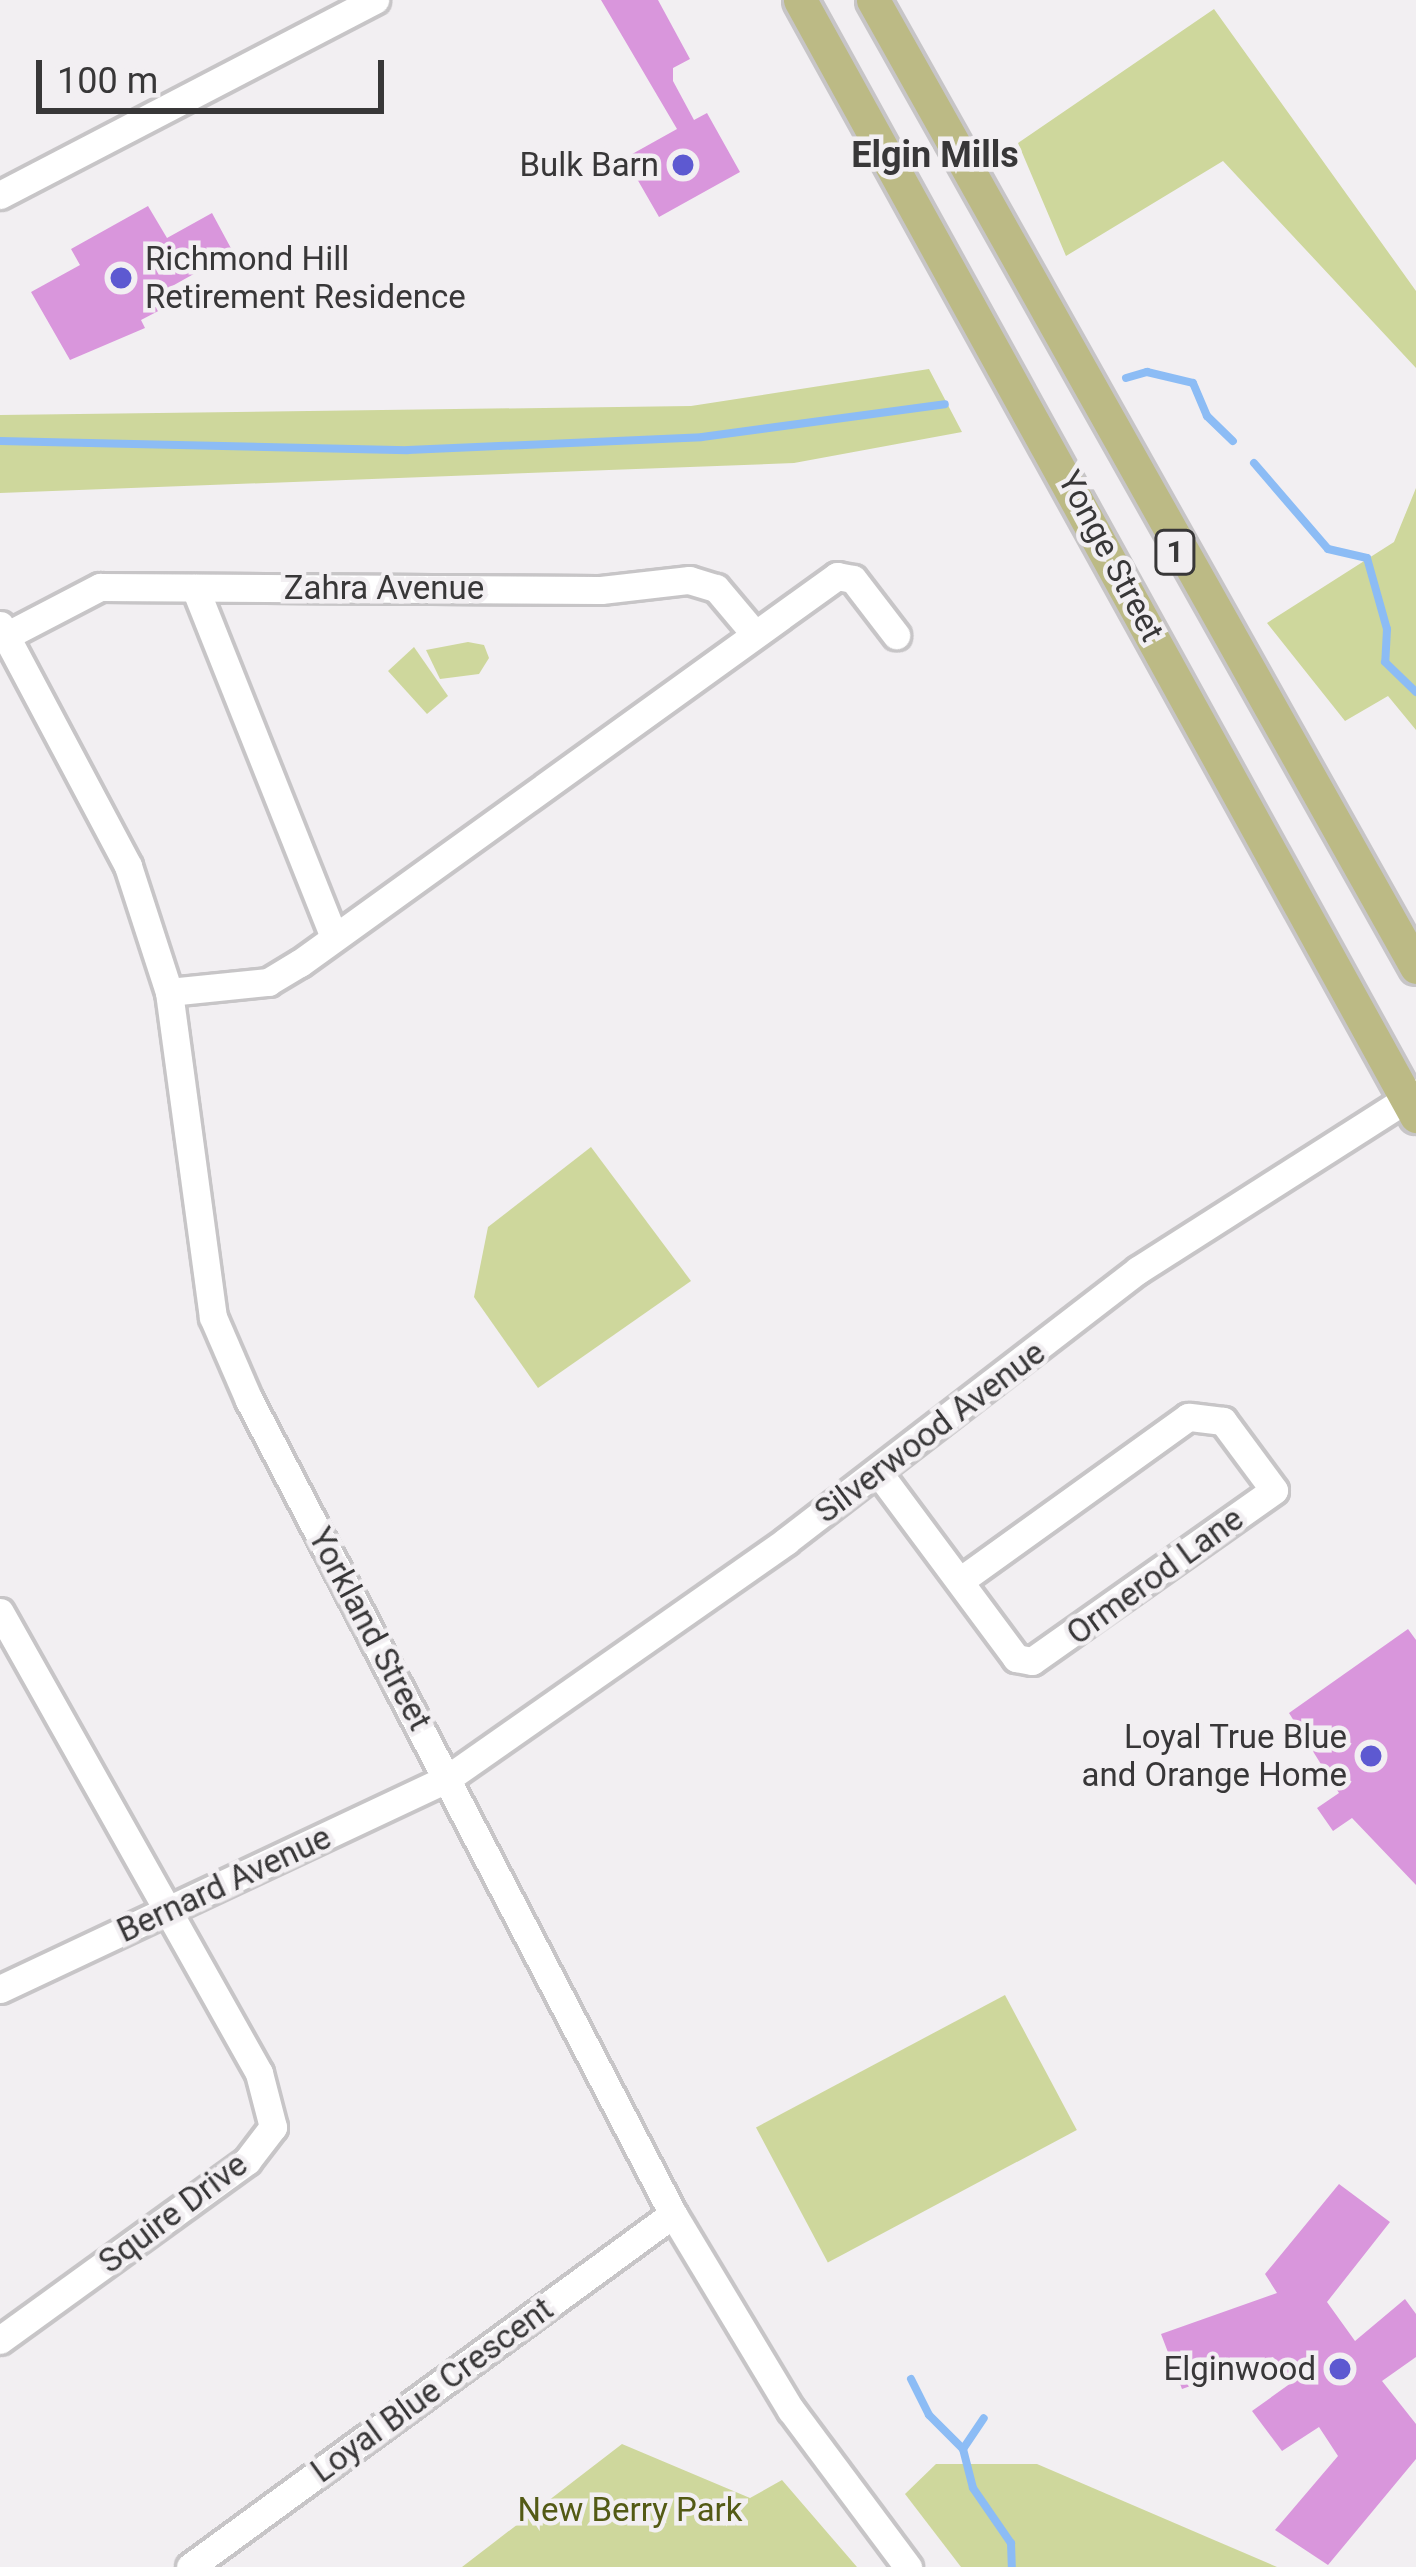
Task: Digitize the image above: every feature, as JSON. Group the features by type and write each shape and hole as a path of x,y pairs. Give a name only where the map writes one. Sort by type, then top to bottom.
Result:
{"main road":[{"name":"Yonge Street","path":"800,0 1413,1103"},
{"name":"Yonge Street","path":"873,0 1416,968"}],"street":[{"path":"0,194 375,0"},
{"path":"169,992 268,982 837,576 853,579 896,634"},
{"name":"Zahra Avenue","path":"2,633 100,587 601,590 689,580 716,588 753,632"},
{"path":"195,588 333,935"},
{"name":"Yorkland Street","path":"2,633 128,866 169,992 212,1317 674,2214 791,2410 908,2567"},
{"name":"Silverwood Avenue","path":"448,1778 878,1472 1138,1270 1413,1103"},
{"name":"Ormerod Lane","path":"878,1472 1016,1658 1039,1660 1274,1490 1223,1421 1188,1417 959,1581"},
{"name":"Squire Drive","path":"0,1612 164,1914 259,2073 273,2127 247,2161 0,2340"},
{"name":"Bernard Avenue","path":"0,1989 448,1778"},
{"name":"Loyal Blue Crescent","path":"190,2567 674,2214"}],"green space":[{"path":"1214,9 1416,291 1416,368 1223,161 1066,256 1018,143"},
{"path":"929,369 962,432 794,463 0,493 0,415 691,406"},
{"path":"1416,488 1416,730 1388,696 1345,721 1267,623 1394,542"},
{"path":"468,642 484,645 489,658 479,674 440,679 426,650"},
{"path":"414,647 448,696 427,714 388,671"},
{"path":"591,1147 691,1281 538,1388 474,1297 488,1227"},
{"path":"1005,1995 1077,2130 828,2262 756,2127"},
{"name":"New Berry Park","path":"622,2444 750,2498 782,2480 857,2567 462,2567"},
{"path":"936,2464 1037,2464 1277,2567 961,2567 905,2494"}],"building":[{"path":"601,0 658,0 690,59 673,68 673,81 694,120 707,113 740,172 659,217 625,158 677,129"},
{"name":"Richmond Hill Retirement Residence","path":"148,206 167,238 212,213 233,252 158,294 166,307 141,320 145,328 70,360 31,292 80,265 71,249"},
{"name":"Loyal True Blue and Orange Home","path":"1408,1629 1416,1640 1416,1885 1352,1818 1333,1831 1317,1808 1339,1793 1289,1713"},
{"name":"Elginwood","path":"1339,2184 1390,2222 1327,2302 1355,2341 1405,2299 1416,2314 1416,2357 1382,2381 1416,2424 1416,2459 1328,2565 1275,2530 1338,2456 1319,2427 1282,2451 1252,2411 1291,2383 1273,2357 1182,2389 1161,2334 1277,2293 1265,2274"}],"waterway":[{"path":"1126,378 1147,372 1193,383 1207,416 1233,441"},
{"path":"0,441 408,450 702,437 945,404"},
{"path":"1254,463 1328,549 1367,558 1387,629 1385,662 1416,692"},
{"path":"911,2379 929,2415 963,2449 973,2488 1011,2543 1012,2567"},
{"path":"963,2449 984,2418"}],"place":[{"name":"Bulk Barn","path":"683,165"},
{"name":"Richmond Hill Retirement Residence","path":"121,278"},
{"name":"Loyal True Blue and Orange Home","path":"1371,1756"},
{"name":"Elginwood","path":"1340,2369"}],"district":[{"name":"Elgin Mills","path":"935,156"}]}
